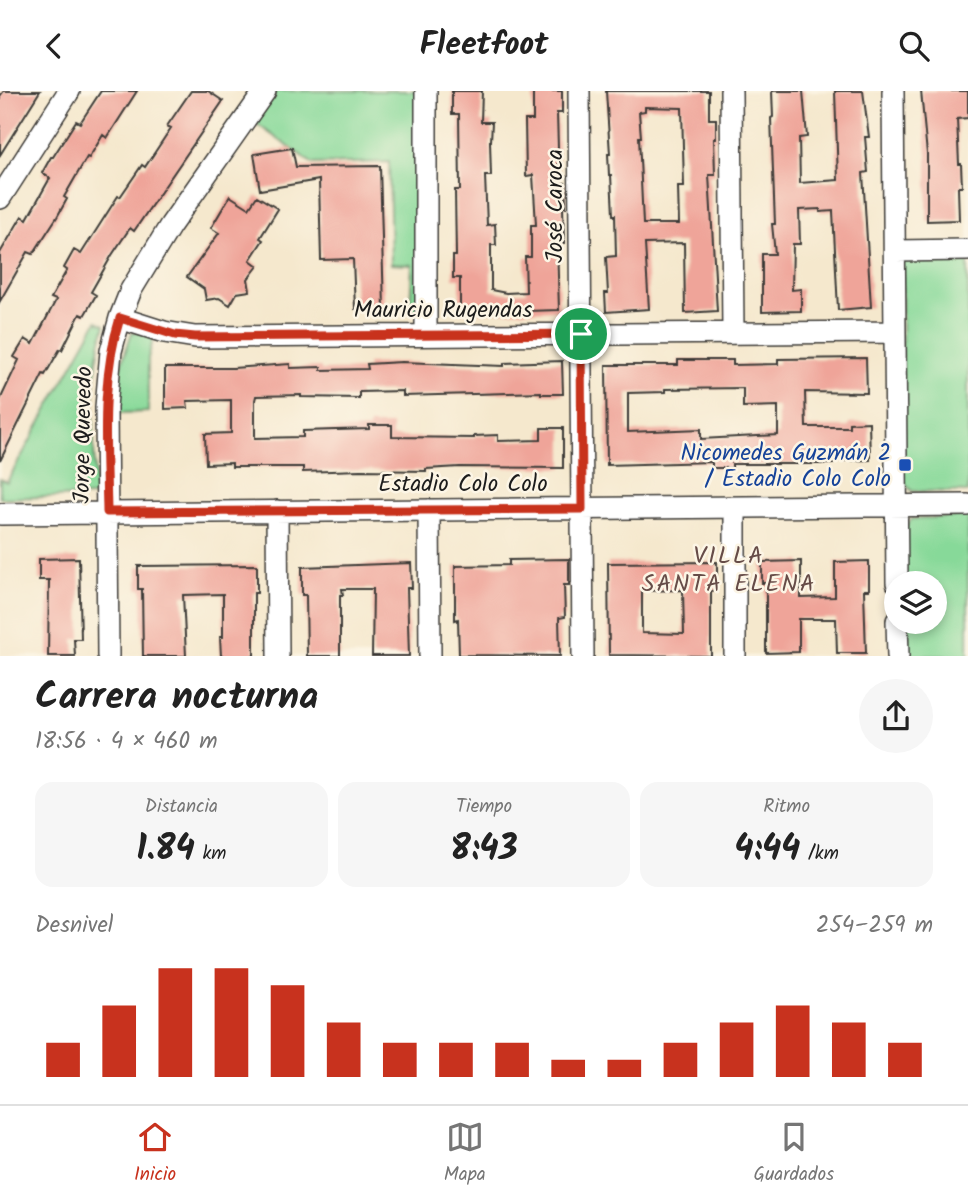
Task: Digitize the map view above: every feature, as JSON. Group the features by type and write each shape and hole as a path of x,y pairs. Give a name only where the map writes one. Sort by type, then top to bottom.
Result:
{"street":[{"path":"0,198 69,91"},
{"name":"Jorge Quevedo","path":"108,656 106,389 111,351 120,318 135,282 170,226 265,91"},
{"path":"426,91 426,335"},
{"name":"José Caroca","path":"579,91 583,656"},
{"path":"732,91 733,333"},
{"path":"893,91 897,571"},
{"path":"895,251 968,250"},
{"name":"Mauricio Rugendas","path":"120,318 175,335 195,337 895,332"},
{"name":"Estadio Colo Colo","path":"0,514 968,505"},
{"path":"735,508 735,656"},
{"path":"429,510 430,656"},
{"path":"277,511 278,656"},
{"path":"897,634 898,656"}],"green space":[{"path":"276,91 419,91 420,310 410,309 412,265 391,264 389,162 313,164 254,122"},
{"path":"968,260 968,492 912,491 902,481 902,261"},
{"path":"97,321 105,325 94,388 96,496 0,498 0,479 7,482"},
{"path":"132,332 155,334 148,358 148,412 120,413 120,368"},
{"path":"968,516 968,656 905,656 905,634 947,634 947,571 904,571 904,529 912,519"}],"building":[{"path":"4,91 40,91 0,155 0,96"},
{"path":"101,91 137,91 107,138 103,135 89,158 87,157 64,197 67,199 57,217 33,254 28,252 0,301 0,253 22,216 27,219 50,178 42,173 51,157 76,121 80,123"},
{"path":"191,91 208,91 223,101 134,231 130,228 112,255 91,292 96,295 84,316 80,314 62,350 60,349 45,375 43,374 0,461 0,400 19,360 14,357 25,339 33,344 56,300 51,298 67,270 64,268 74,250 81,254 118,196 120,197 142,165 145,167 171,128 167,126"},
{"path":"452,91 482,91 481,122 492,122 491,176 485,176 487,225 495,224 496,245 491,245 491,290 506,293 526,292 525,257 531,257 531,225 536,225 533,175 526,176 525,120 533,120 533,91 562,91 562,113 557,113 559,183 565,183 566,207 563,207 564,243 557,243 559,310 460,313 460,278 453,278 453,256 456,256 455,190 460,190 459,114 452,114"},
{"path":"606,91 709,91 709,119 716,119 715,175 709,175 717,311 685,313 684,243 645,244 649,309 606,312 606,257 616,256 615,215 609,175","holes":["645,107 682,108 684,187 678,187 679,224 643,224 639,112 645,111"]},
{"path":"772,91 803,91 807,137 799,138 800,183 838,180 835,91 863,91 869,137 865,137 868,172 863,173 871,307 838,310 833,211 820,212 820,209 799,210 800,244 793,244 792,290 801,289 801,311 762,312 762,254 775,254 772,224 775,224"},
{"path":"921,91 968,91 968,118 957,119 962,187 958,187 959,220 927,221 927,154"},
{"path":"292,148 296,167 380,166 384,309 355,309 353,259 321,260 319,180 260,190 254,154"},
{"path":"230,196 249,208 257,196 278,209 250,260 258,266 248,279 250,291 237,293 230,305 219,298 206,300 204,289 187,277 219,233 211,228"},
{"path":"866,358 867,393 805,392 806,427 849,427 849,423 869,422 870,460 833,461 833,464 732,464 732,468 712,468 712,462 607,465 606,365 678,365 678,360 733,360 733,365 778,364 778,359","holes":["743,388 743,407 778,406 778,435 701,439 701,429 628,432 628,393 665,392 665,389"]},
{"path":"562,361 563,394 541,392 403,396 403,391 359,392 359,398 256,396 255,438 303,437 303,431 369,429 369,425 392,425 392,437 474,438 498,435 498,441 541,440 541,428 563,428 563,468 460,467 426,471 303,472 303,467 232,467 232,463 206,464 205,434 231,433 231,400 187,401 188,408 165,409 165,368 233,368 290,364 290,368 321,367 321,370 368,369 367,364 402,362 504,366 504,363"},
{"path":"79,558 81,639 74,639 75,656 48,656 49,580 39,580 39,559"},
{"path":"569,559 569,585 564,585 565,617 559,618 560,656 459,655 458,619 455,620 455,566 509,565 509,560"},
{"path":"801,561 801,598 835,597 835,562 869,561 869,590 864,590 866,653 837,653 836,619 799,619 799,652 766,653 766,583 762,583 762,562"},
{"path":"717,562 717,590 711,591 711,656 609,655 608,563","holes":["683,590 684,634 642,633 642,591"]},
{"path":"411,563 412,588 407,588 409,656 372,656 373,589 342,589 340,656 307,656 306,595 302,595 302,567"},
{"path":"257,565 254,656 221,656 223,594 183,595 186,656 143,656 142,589 138,589 138,566"}],"place":[{"name":"Nicomedes Guzmán 2 / Estadio Colo Colo","path":"905,465"}],"district":[{"name":"VILLA SANTA ELENA","path":"729,569"}],"route":[{"path":"120,318 175,335 195,337 581,334 582,509 107,512 106,389 111,351 120,318"}]}
